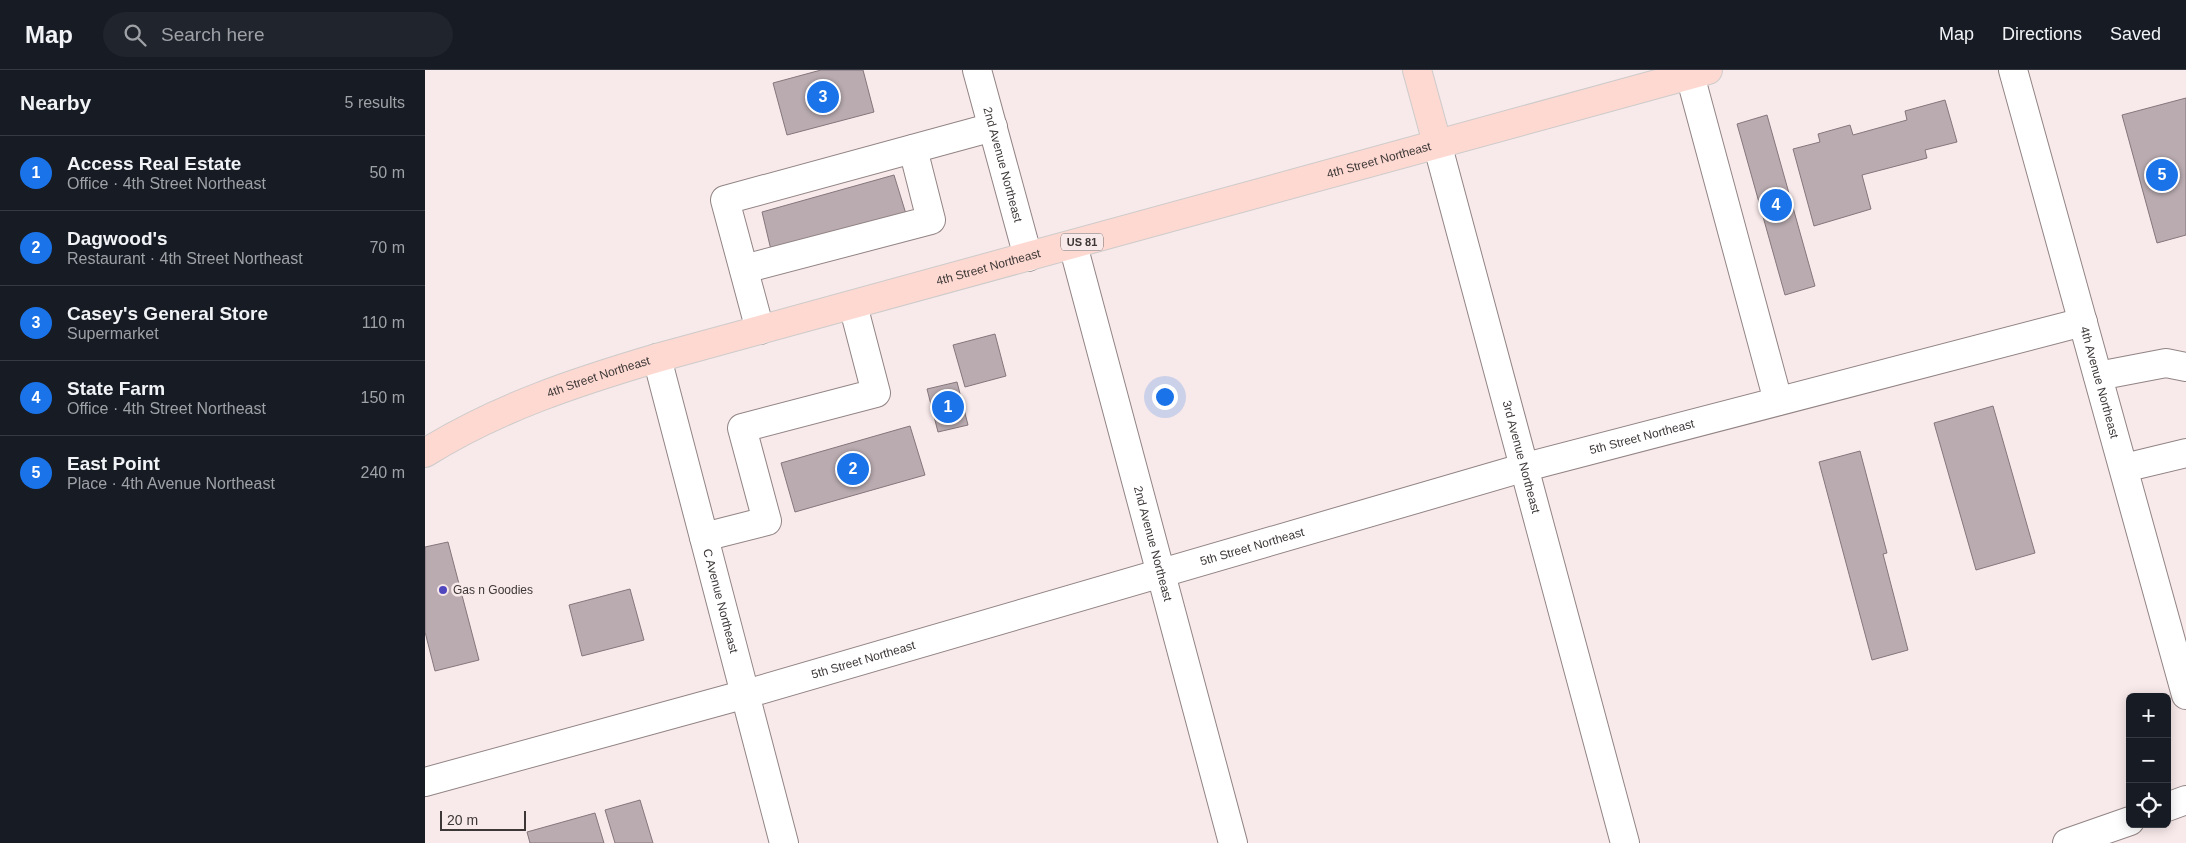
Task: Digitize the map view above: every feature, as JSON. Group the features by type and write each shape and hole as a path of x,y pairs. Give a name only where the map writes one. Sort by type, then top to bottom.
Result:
{"main road":[{"name":"3rd Avenue Northeast","path":"1417,70 1437,143"},
{"name":"4th Street Northeast","path":"425,453 462,430 498,413 561,388 657,358 1699,72"}],"street":[{"name":"2nd Avenue Northeast","path":"977,70 1028,257"},
{"name":"4th Avenue Northeast","path":"2013,70 2186,695"},
{"path":"1699,72 1778,401"},
{"path":"760,330 725,200 993,128"},
{"name":"3rd Avenue Northeast","path":"1437,143 1526,467 1625,843"},
{"path":"744,269 931,220 913,149"},
{"name":"2nd Avenue Northeast","path":"1073,244 1233,843"},
{"path":"704,537 767,521 742,428 876,393 853,305"},
{"name":"5th Street Northeast","path":"425,782 746,694 1526,467 2083,322"},
{"name":"C Avenue Northeast","path":"657,358 784,843"},
{"path":"2098,376 2167,363 2186,367"},
{"path":"2123,468 2186,453"},
{"path":"2171,806 2186,800"},
{"path":"2067,843 2126,822"}],"building":[{"path":"821,70 863,70 874,112 787,135 773,83"},
{"path":"2186,98 2186,235 2157,243 2122,115"},
{"path":"1945,100 1957,142 1925,150 1927,158 1862,175 1871,209 1814,226 1793,149 1820,142 1818,134 1850,125 1853,135 1907,120 1905,111"},
{"path":"1767,115 1815,286 1785,295 1737,124"},
{"path":"894,175 906,214 771,250 762,212"},
{"path":"995,334 1006,376 965,387 953,345"},
{"path":"957,382 968,425 938,432 927,389"},
{"path":"1993,406 2035,553 1976,570 1934,423"},
{"path":"910,426 925,475 795,512 781,463"},
{"path":"1860,451 1887,553 1883,554 1908,650 1872,660 1819,462"},
{"name":"Gas n Goodies","path":"448,542 479,660 435,671 425,632 425,547"},
{"path":"630,589 644,640 582,656 569,605"},
{"path":"640,800 653,843 615,843 605,810"},
{"path":"595,813 604,843 530,843 527,832"}],"place":[{"name":"Casey's General Store","path":"823,97"},
{"name":"East Point","path":"2162,175"},
{"name":"State Farm","path":"1776,205"},
{"name":"Access Real Estate","path":"948,407"},
{"name":"Dagwood's","path":"853,469"},
{"name":"Gas n Goodies","path":"443,590"}]}
